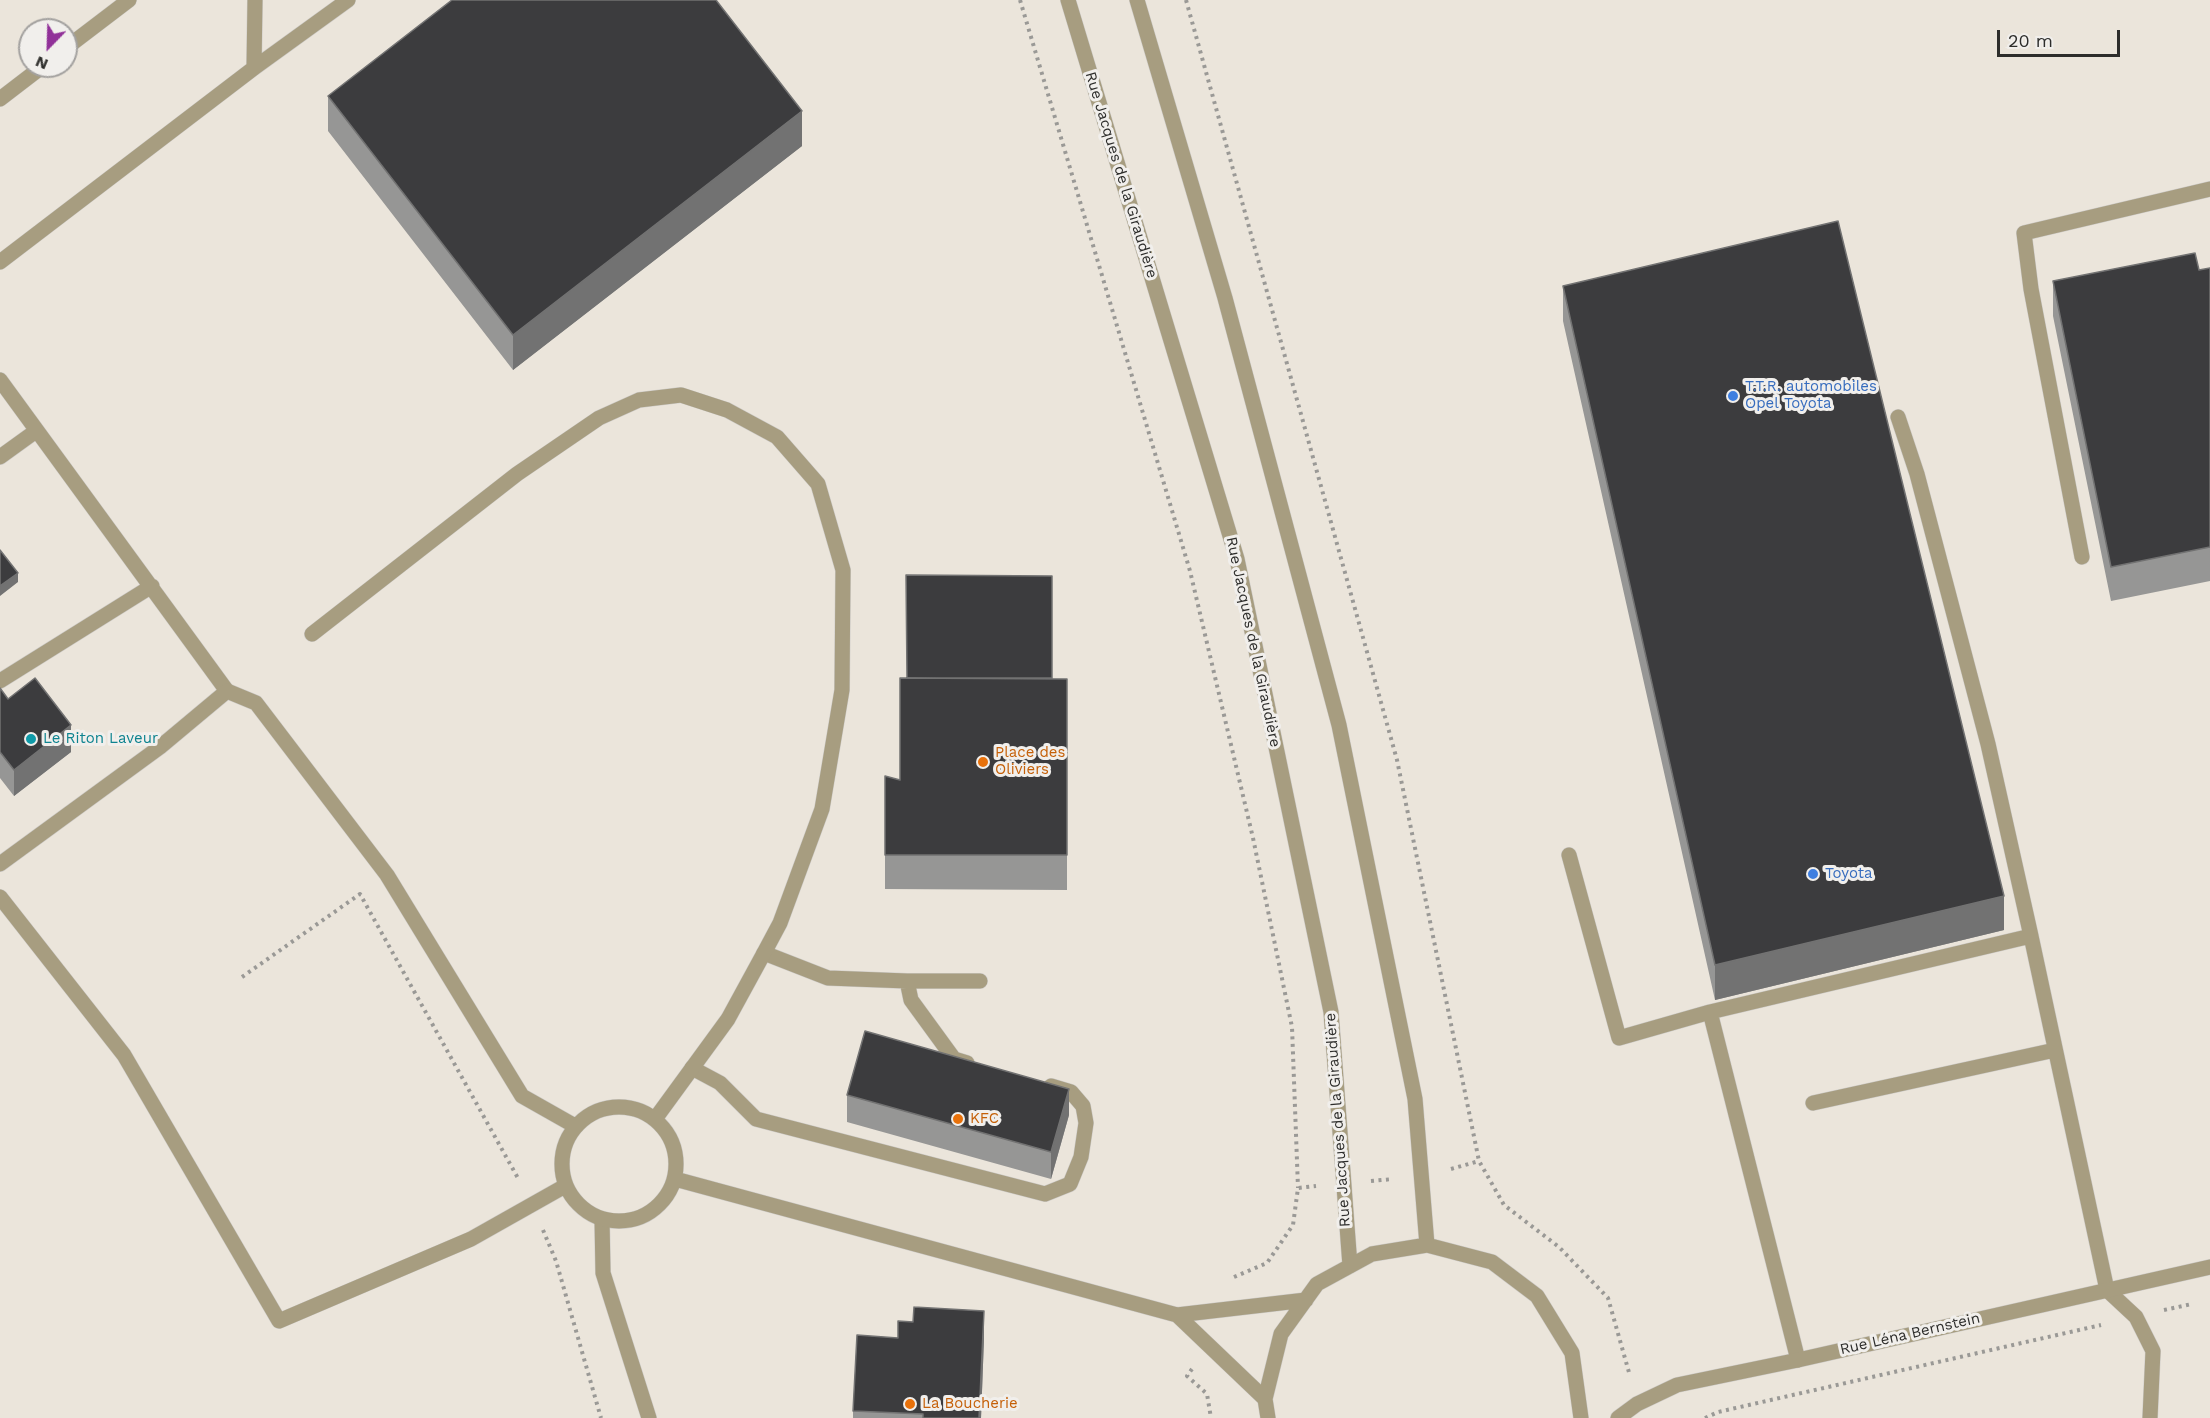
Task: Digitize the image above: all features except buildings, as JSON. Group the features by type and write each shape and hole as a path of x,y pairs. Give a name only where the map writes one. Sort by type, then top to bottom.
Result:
{"street":[{"path":"78,39 129,0"},
{"path":"254,68 255,0"},
{"path":"0,262 254,68 348,0"},
{"name":"Rue Jacques de la Giraudière","path":"1068,0 1237,559 1331,1012 1350,1266"},
{"path":"1137,0 1225,298 1339,725 1415,1099 1427,1245"},
{"path":"0,99 27,78"},
{"path":"2082,556 2031,289 2024,233 2210,189"},
{"path":"0,380 227,691 256,703 387,875 522,1096 575,1126"},
{"path":"312,633 517,474 599,418 639,400 681,395 727,410 777,437 818,484 843,570 842,690 822,809 780,923 764,954 728,1019 655,1119"},
{"path":"1898,417 1917,474 1986,733 2107,1290 2136,1317 2152,1351 2150,1418"},
{"path":"0,457 36,431"},
{"path":"0,681 152,586"},
{"path":"0,864 160,747 227,691"},
{"path":"1569,855 1619,1038 1710,1012 2031,936"},
{"path":"0,897 124,1055 279,1321 471,1239 565,1186"},
{"path":"764,954 828,978 980,981"},
{"path":"907,981 911,1000 954,1059 986,1068"},
{"path":"1710,1012 1798,1360"},
{"path":"1813,1103 2055,1050"},
{"path":"692,1068 720,1083 756,1119 1045,1194 1070,1184 1081,1157 1086,1123 1083,1106 1071,1092 1039,1083"},
{"path":"614,1107 636,1108 655,1119 670,1136 677,1157 675,1179 665,1199 647,1215 625,1222 602,1219 580,1207 565,1186 561,1165 564,1144 575,1126 592,1112 614,1107"},
{"path":"675,1179 1177,1314 1306,1300"},
{"path":"602,1219 603,1273 649,1418"},
{"path":"1268,1418 1265,1399 1281,1334 1317,1284 1372,1254 1427,1245 1492,1262 1537,1296 1572,1353 1581,1418"},
{"name":"Rue Léna Bernstein","path":"1618,1418 1637,1404 1677,1385 2210,1267"},
{"path":"1177,1314 1265,1399"}],"path":[{"path":"1020,0 1190,571 1247,815 1292,1028 1298,1188"},
{"path":"1186,0 1397,760 1479,1161 1504,1205 1559,1247 1608,1298 1637,1404"},
{"path":"242,977 360,894 532,1204 556,1261 601,1418"},
{"path":"1705,1418 1729,1410 2199,1302"}],"shaded area":[{"path":"0,0 2210,0 2210,1418 0,1418"}],"place":[{"name":"T.T.R. automobiles Opel Toyota","path":"1733,396"},
{"name":"Le Riton Laveur","path":"31,739"},
{"name":"Place des Oliviers","path":"983,762"},
{"name":"Toyota","path":"1813,874"},
{"name":"KFC","path":"958,1119"},
{"name":"La Boucherie","path":"910,1404"}]}
